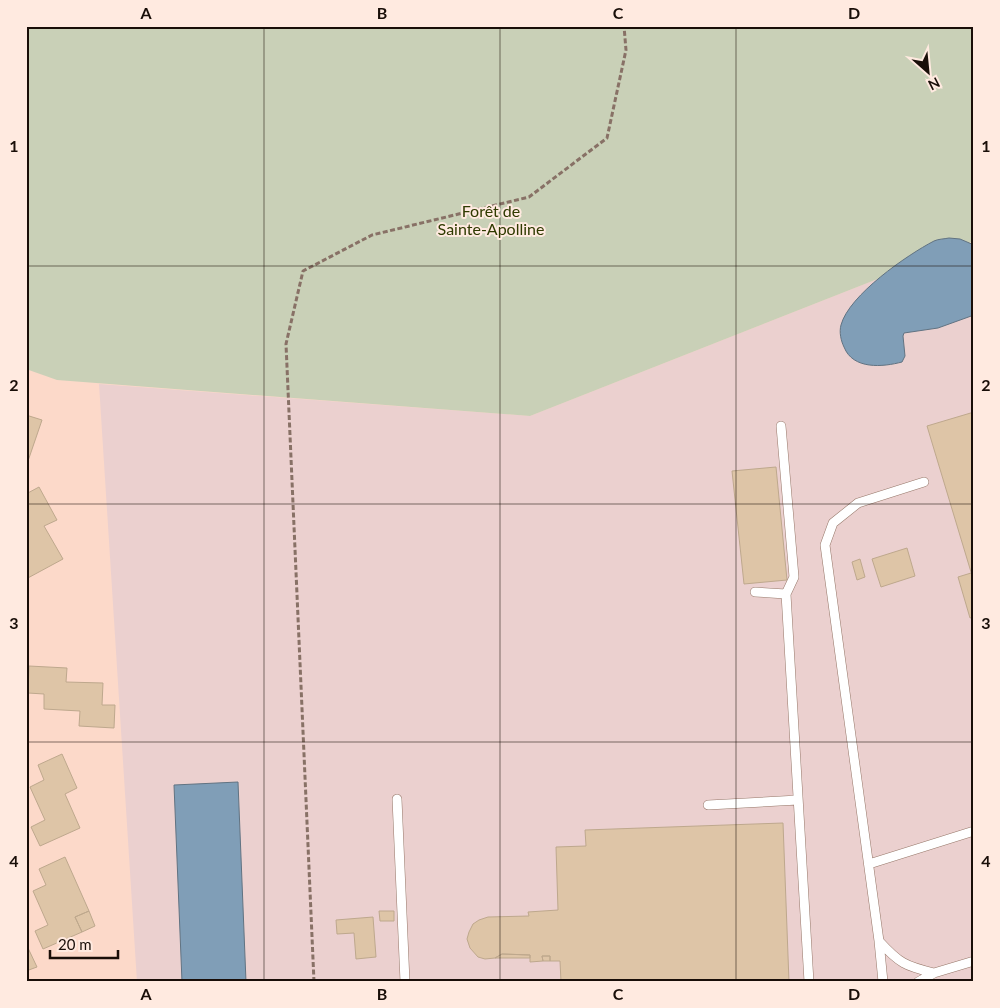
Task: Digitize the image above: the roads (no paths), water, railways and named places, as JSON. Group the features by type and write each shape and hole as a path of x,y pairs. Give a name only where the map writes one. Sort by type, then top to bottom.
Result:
{"lane":[{"path":"781,426 794,577 786,594 809,982"},
{"path":"883,982 869,864 825,545 833,523 858,503 924,482"},
{"path":"755,592 786,594"},
{"path":"397,799 405,982"},
{"path":"708,805 798,800"},
{"path":"869,864 974,831"},
{"path":"879,941 894,958 911,967 934,972"},
{"path":"918,982 934,972 974,961"}],"water":[{"path":"949,238 960,239 974,245 974,315 938,328 904,333 905,356 902,362 878,366 854,360 844,347 840,331 846,313 855,301 880,277 909,256 934,241"},
{"path":"238,782 246,982 182,982 174,785"}],"park label":[{"name":"Forêt de Sainte-Apolline","path":"491,219"}]}
